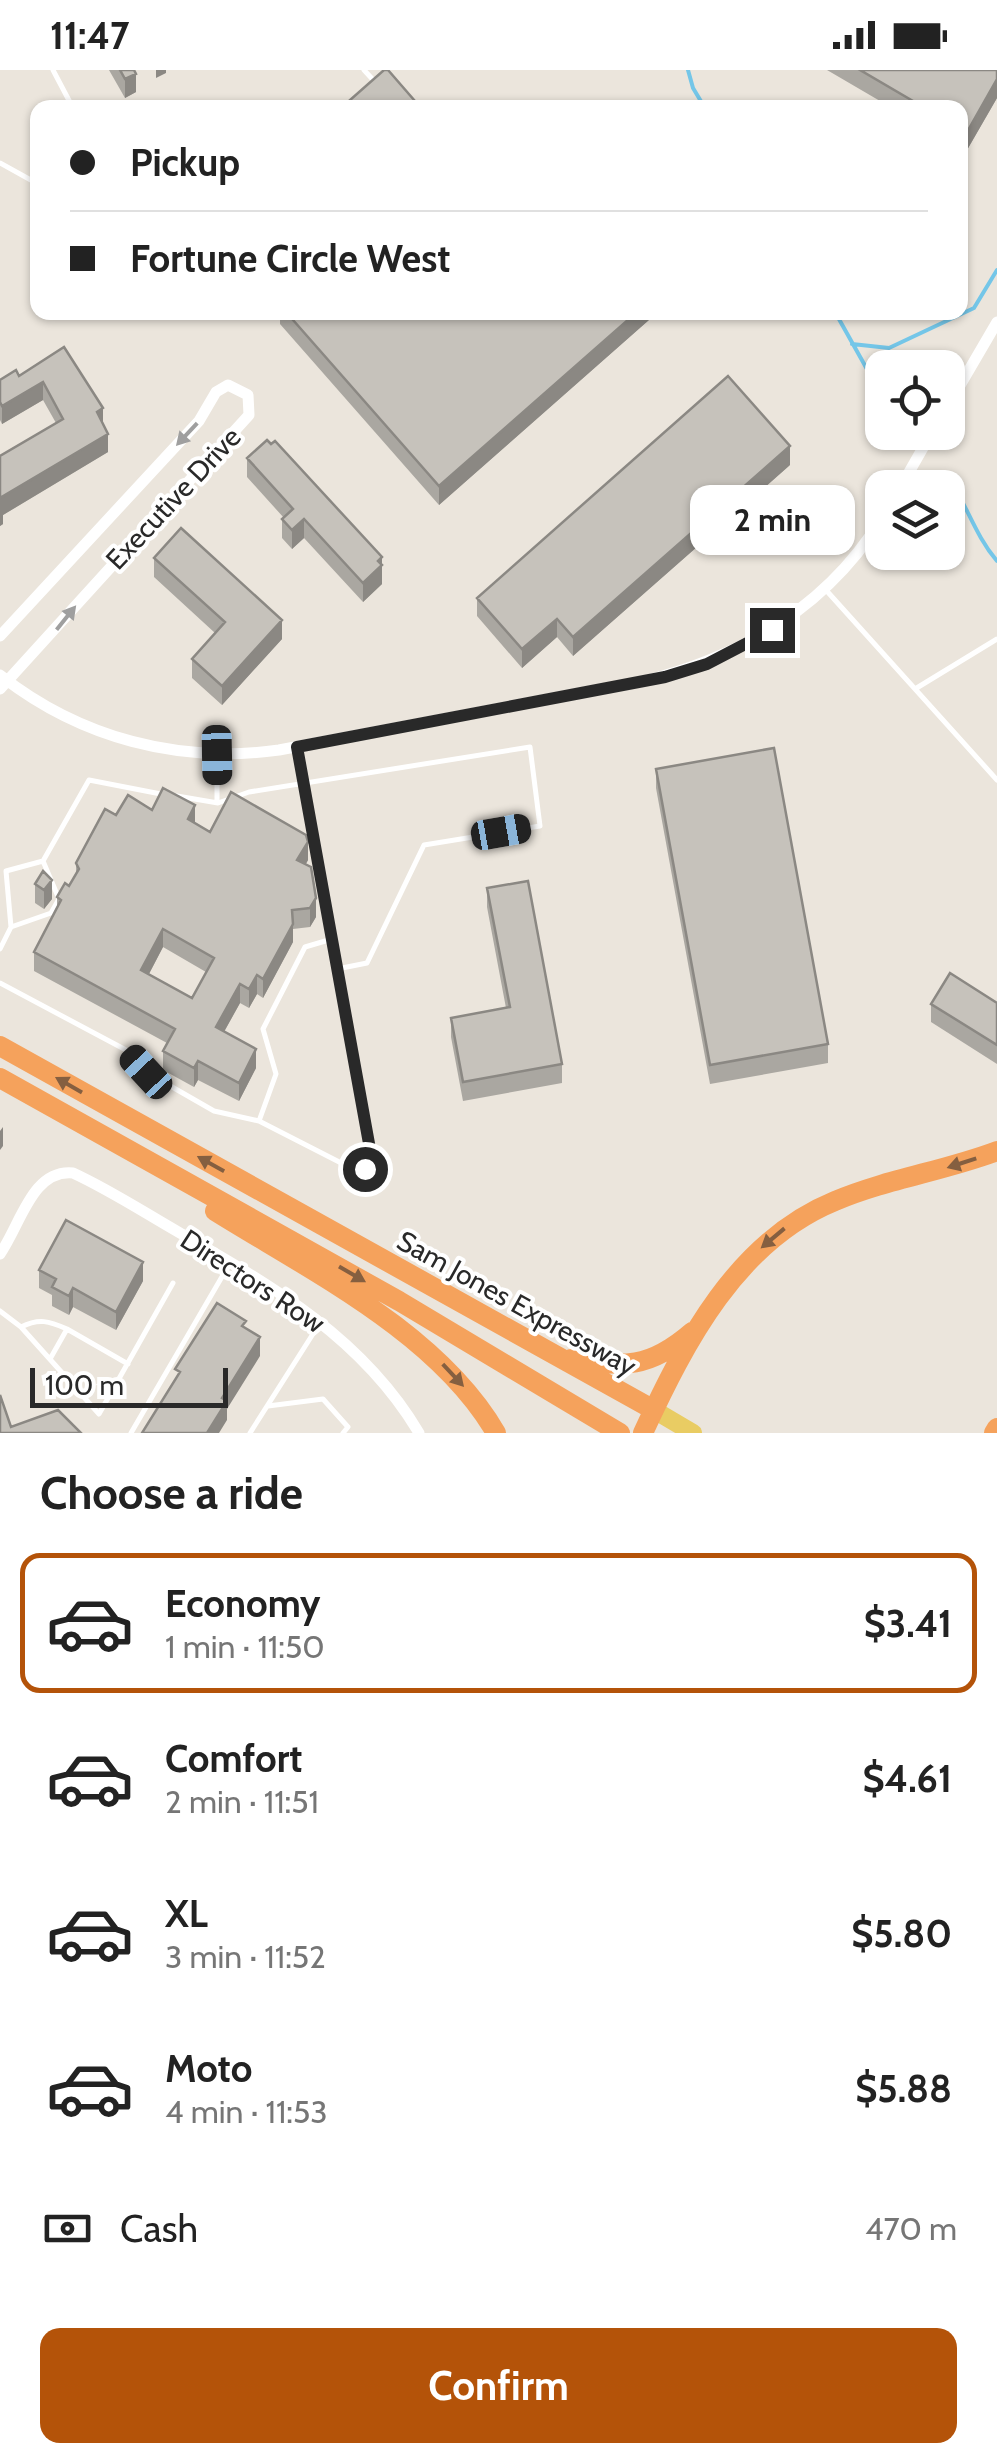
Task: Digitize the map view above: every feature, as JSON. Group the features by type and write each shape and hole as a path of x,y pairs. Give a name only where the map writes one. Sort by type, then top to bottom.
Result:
{"highway":[{"name":"Sam Jones Expressway","path":"0,1046 654,1410"},
{"name":"Sam Jones Expressway","path":"0,1078 398,1301 620,1433"},
{"path":"53,1107 390,1322 445,1366 482,1409 496,1433"},
{"path":"643,1433 701,1324 749,1259 774,1236 814,1210 858,1192 997,1151"},
{"path":"558,1358 639,1364 658,1357 701,1324"}],"main road":[{"name":"Sam Jones Expressway","path":"654,1410 693,1433"}],"street":[{"path":"965,377 997,322"},
{"name":"Executive Drive","path":"0,636 199,421 219,388 233,386 248,396 249,416 3,682"},
{"path":"3,682 77,721 129,742 217,755 297,747 686,671 752,642 786,620 824,589 865,543"},
{"name":"Directors Row","path":"0,1254 38,1185 56,1173 81,1176 230,1262 321,1321 368,1366 419,1433"}],"lane":[{"path":"53,70 69,100"},
{"path":"364,70 376,83"},
{"path":"0,163 30,180"},
{"path":"824,589 997,780"},
{"path":"915,689 997,638"},
{"path":"0,983 126,1050 146,1072 214,1111 259,1121 349,1167 365,1169 372,1160 297,747"},
{"path":"43,861 88,780 218,804 250,792 530,748 540,826 424,845 366,963 337,970"},
{"path":"217,755 218,804"},
{"path":"0,950 11,927 3,868 43,861"},
{"path":"11,927 51,913 59,899 43,861"},
{"path":"259,1121 276,1074 263,1029 305,948 332,938"},
{"path":"131,1433 230,1262"},
{"path":"0,1311 21,1327 99,1414 173,1283"},
{"path":"21,1327 34,1321 50,1321 128,1364"},
{"path":"250,1433 321,1321"},
{"path":"50,1359 67,1329"},
{"path":"267,1406 323,1399 348,1427 343,1433"}],"building":[{"path":"120,70 134,70 136,74 125,79"},
{"path":"388,70 414,100 350,100"},
{"path":"860,70 997,70 997,79 968,130 968,100 911,100"},
{"path":"293,320 628,320 439,486"},
{"path":"64,347 103,408 97,412 108,434 0,498 0,456 63,419 43,382 2,406 0,380 16,370 19,376"},
{"path":"728,376 790,446 573,637 557,619 522,649 477,598"},
{"path":"267,440 271,444 275,441 382,557 378,561 382,565 363,583 304,519 292,530 282,519 293,509 247,458"},
{"path":"181,528 282,620 222,686 192,659 225,622 154,558"},
{"path":"774,748 828,1044 710,1065 656,769"},
{"path":"163,788 195,805 188,819 210,832 231,792 306,835 308,842 297,860 311,867 316,898 310,908 292,910 293,924 263,979 257,975 249,989 240,984 216,1027 256,1049 239,1083 198,1061 194,1068 163,1051 175,1029 34,952 61,900 57,897 79,869 76,863 105,809 116,815 128,795 152,810","holes":["163,929 214,958 192,998 141,970"]},
{"path":"43,871 52,880 44,890 35,884"},
{"path":"528,881 562,1064 463,1082 451,1018 510,1007 487,888"},
{"path":"950,973 997,1003 997,1045 931,1004"},
{"path":"66,1220 143,1262 116,1312 73,1288 69,1296 52,1287 56,1279 39,1270"},
{"path":"217,1303 246,1321 242,1326 260,1337 222,1398 227,1401 207,1433 142,1433 180,1372 175,1369"},
{"path":"0,1395 11,1427 58,1410 81,1433 0,1433"}],"waterway":[{"path":"688,70 700,100"},
{"path":"968,311 974,308 997,270"},
{"path":"839,320 865,366"},
{"path":"852,344 889,348 948,320"},
{"path":"965,506 997,561"}],"route":[{"path":"365,1169 372,1160 297,747 665,677 707,664 772,630"}]}
